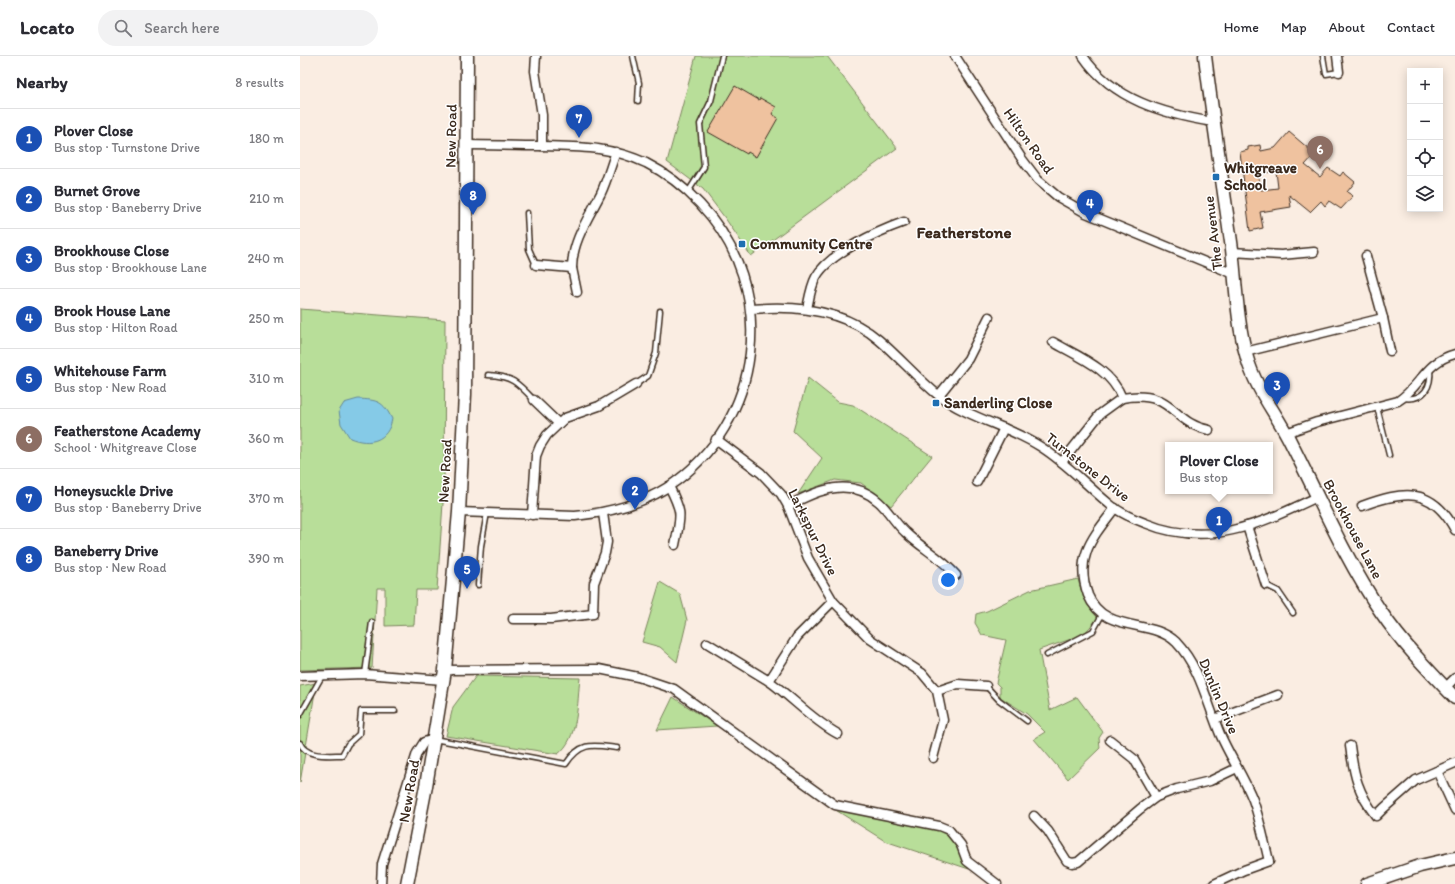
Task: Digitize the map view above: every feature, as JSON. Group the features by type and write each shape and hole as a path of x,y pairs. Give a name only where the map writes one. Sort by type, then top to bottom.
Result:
{"street":[{"name":"New Road","path":"407,884 419,828 444,675 459,512 465,394 467,56"},
{"path":"536,56 535,71 542,115 542,146"},
{"name":"Hilton Road","path":"956,56 1022,159 1038,180 1058,198 1093,216 1234,274"},
{"path":"1083,56 1107,82 1139,102 1159,110 1213,122"},
{"name":"The Avenue","path":"1205,56 1232,252 1237,311 1246,355"},
{"path":"1337,56 1339,72"},
{"path":"459,512 575,516 602,513 650,497 669,486 693,466 716,439 736,406 747,375 752,333 751,310 743,274 730,245 713,218 688,192 659,170 616,152 598,148 578,146 466,145"},
{"path":"577,292 572,268 572,258 575,245 601,192 616,152"},
{"path":"807,309 816,276 826,265 867,238 904,222"},
{"path":"1232,252 1281,255 1314,252"},
{"path":"1366,256 1383,318 1390,351"},
{"path":"536,265 572,268"},
{"name":"Turnstone Drive","path":"751,310 770,308 807,309 838,317 864,328 879,339 921,381 939,395 964,412 1031,440 1062,462 1114,508 1149,525 1181,534 1220,533 1247,526 1278,515 1317,497"},
{"path":"939,395 968,359 989,316"},
{"path":"1246,355 1383,318"},
{"path":"1053,342 1095,366 1111,378 1117,386 1122,398"},
{"path":"1286,433 1318,422 1398,401 1403,398 1430,366 1446,356 1455,354"},
{"name":"Brookhouse Lane","path":"1246,355 1262,394 1286,433 1317,497 1381,612 1408,647 1455,698"},
{"path":"532,515 536,456 540,446 558,423 565,418 599,406 636,384"},
{"path":"1062,462 1100,414 1122,398 1149,397 1159,400 1168,404 1190,423 1199,428 1209,430"},
{"path":"534,400 558,423"},
{"path":"977,482 1004,428"},
{"name":"Larkspur Drive","path":"716,439 761,473 781,494 788,506 808,558 833,601 870,639 922,673 937,691 943,720 933,758"},
{"path":"669,486 680,508 675,545"},
{"path":"788,506 824,489 845,488 869,495 879,503 904,532 945,563 956,575"},
{"path":"1362,506 1392,496 1407,494 1420,496 1432,502 1441,509 1455,530"},
{"name":"Dunlin Drive","path":"1114,508 1095,534 1085,552 1082,561 1084,580 1088,595 1103,613 1117,622 1154,630 1165,634 1175,641 1184,652 1200,678 1226,747 1253,801 1270,861 1226,877 1214,884"},
{"path":"513,620 551,619 593,614 594,584 605,553 607,542 602,513"},
{"path":"1247,526 1266,585"},
{"path":"769,681 797,637 833,601"},
{"path":"707,643 769,681 825,727 838,734"},
{"path":"300,676 365,674 444,675 599,670 638,677 674,689 835,805 939,826 949,830 961,845 967,861 997,884"},
{"path":"1445,688 1455,678"},
{"path":"937,691 958,684 986,686"},
{"path":"1215,719 1278,696"},
{"path":"381,884 382,864 417,753 424,742 434,739"},
{"path":"1110,740 1134,759 1156,797"},
{"path":"1350,746 1358,790 1364,801 1376,816 1416,780 1455,763"},
{"path":"1034,816 1048,831 1067,861 1072,863 1078,862 1131,816 1156,797 1177,789 1210,781 1237,768"},
{"path":"1437,771 1455,810"},
{"path":"1368,884 1381,882 1420,866 1455,858"}],"lane":[{"path":"633,56 639,83 638,101"},
{"path":"688,192 704,167 700,124 711,101 722,56"},
{"path":"1323,56 1326,74 1339,72"},
{"path":"527,213 529,249 536,265"},
{"path":"636,384 648,376 656,353 660,311"},
{"path":"488,375 504,376 514,380 534,400"},
{"path":"1377,407 1389,455"},
{"path":"478,585 481,546 487,513"},
{"path":"1266,585 1278,591 1293,612"},
{"path":"1047,655 1093,631 1103,613"},
{"path":"365,674 372,622"},
{"path":"300,715 322,676"},
{"path":"986,686 998,700 1026,721"},
{"path":"300,743 308,752 342,755 348,744 359,734 361,711 395,711"},
{"path":"434,739 566,764 572,754 581,747 592,745 617,748"}],"green space":[{"path":"696,56 827,56 897,148 751,256 703,189 667,162"},
{"path":"300,309 445,320 444,489 437,590 416,590 414,625 385,626 385,588 377,588 372,668 300,670"},
{"path":"808,378 838,402 853,405 932,456 891,506 861,483 835,480 798,494 822,458 793,431"},
{"path":"1078,579 1085,600 1098,618 1083,635 1039,650 1050,710 1077,697 1103,732 1099,738 1100,748 1068,779 1034,739 1045,732 1027,714 1000,697 1000,687 996,683 1006,640 982,635 975,623 976,614 987,611 1030,590"},
{"path":"660,582 680,594 687,620 677,662 660,647 642,642"},
{"path":"476,676 580,678 576,719 570,739 565,747 558,754 446,736 453,707"},
{"path":"316,683 316,686 300,783 300,686"},
{"path":"673,697 717,726 657,730"},
{"path":"834,809 938,830 951,838 969,869 885,841"}],"water":[{"path":"358,399 375,401 383,405 392,419 387,432 377,440 364,442 350,438 341,424 339,411 344,403"}],"building":[{"path":"735,86 759,100 760,98 776,107 772,114 778,118 756,157 748,152 747,154 708,132"},
{"path":"1289,132 1315,154 1305,165 1320,177 1328,168 1340,176 1343,172 1355,182 1347,192 1353,196 1341,209 1329,201 1325,206 1321,201 1310,212 1289,195 1291,207 1260,212 1263,228 1250,231 1240,152 1248,150 1248,147 1260,145 1261,151 1275,148","holes":["1276,171 1278,188 1261,190 1258,174"]}],"place":[{"name":"Honeysuckle Drive","path":"579,138"},
{"name":"Featherstone Academy","path":"1320,169"},
{"name":"Whitgreave School","path":"1216,177"},
{"name":"Baneberry Drive","path":"473,215"},
{"name":"Brook House Lane","path":"1090,223"},
{"name":"Community Centre","path":"742,244"},
{"name":"Sanderling Close","path":"936,403"},
{"name":"Brookhouse Close","path":"1277,405"},
{"name":"Burnet Grove","path":"635,510"},
{"name":"Plover Close","path":"1219,540"},
{"name":"Whitehouse Farm","path":"467,589"}],"district":[{"name":"Featherstone","path":"964,232"}]}
